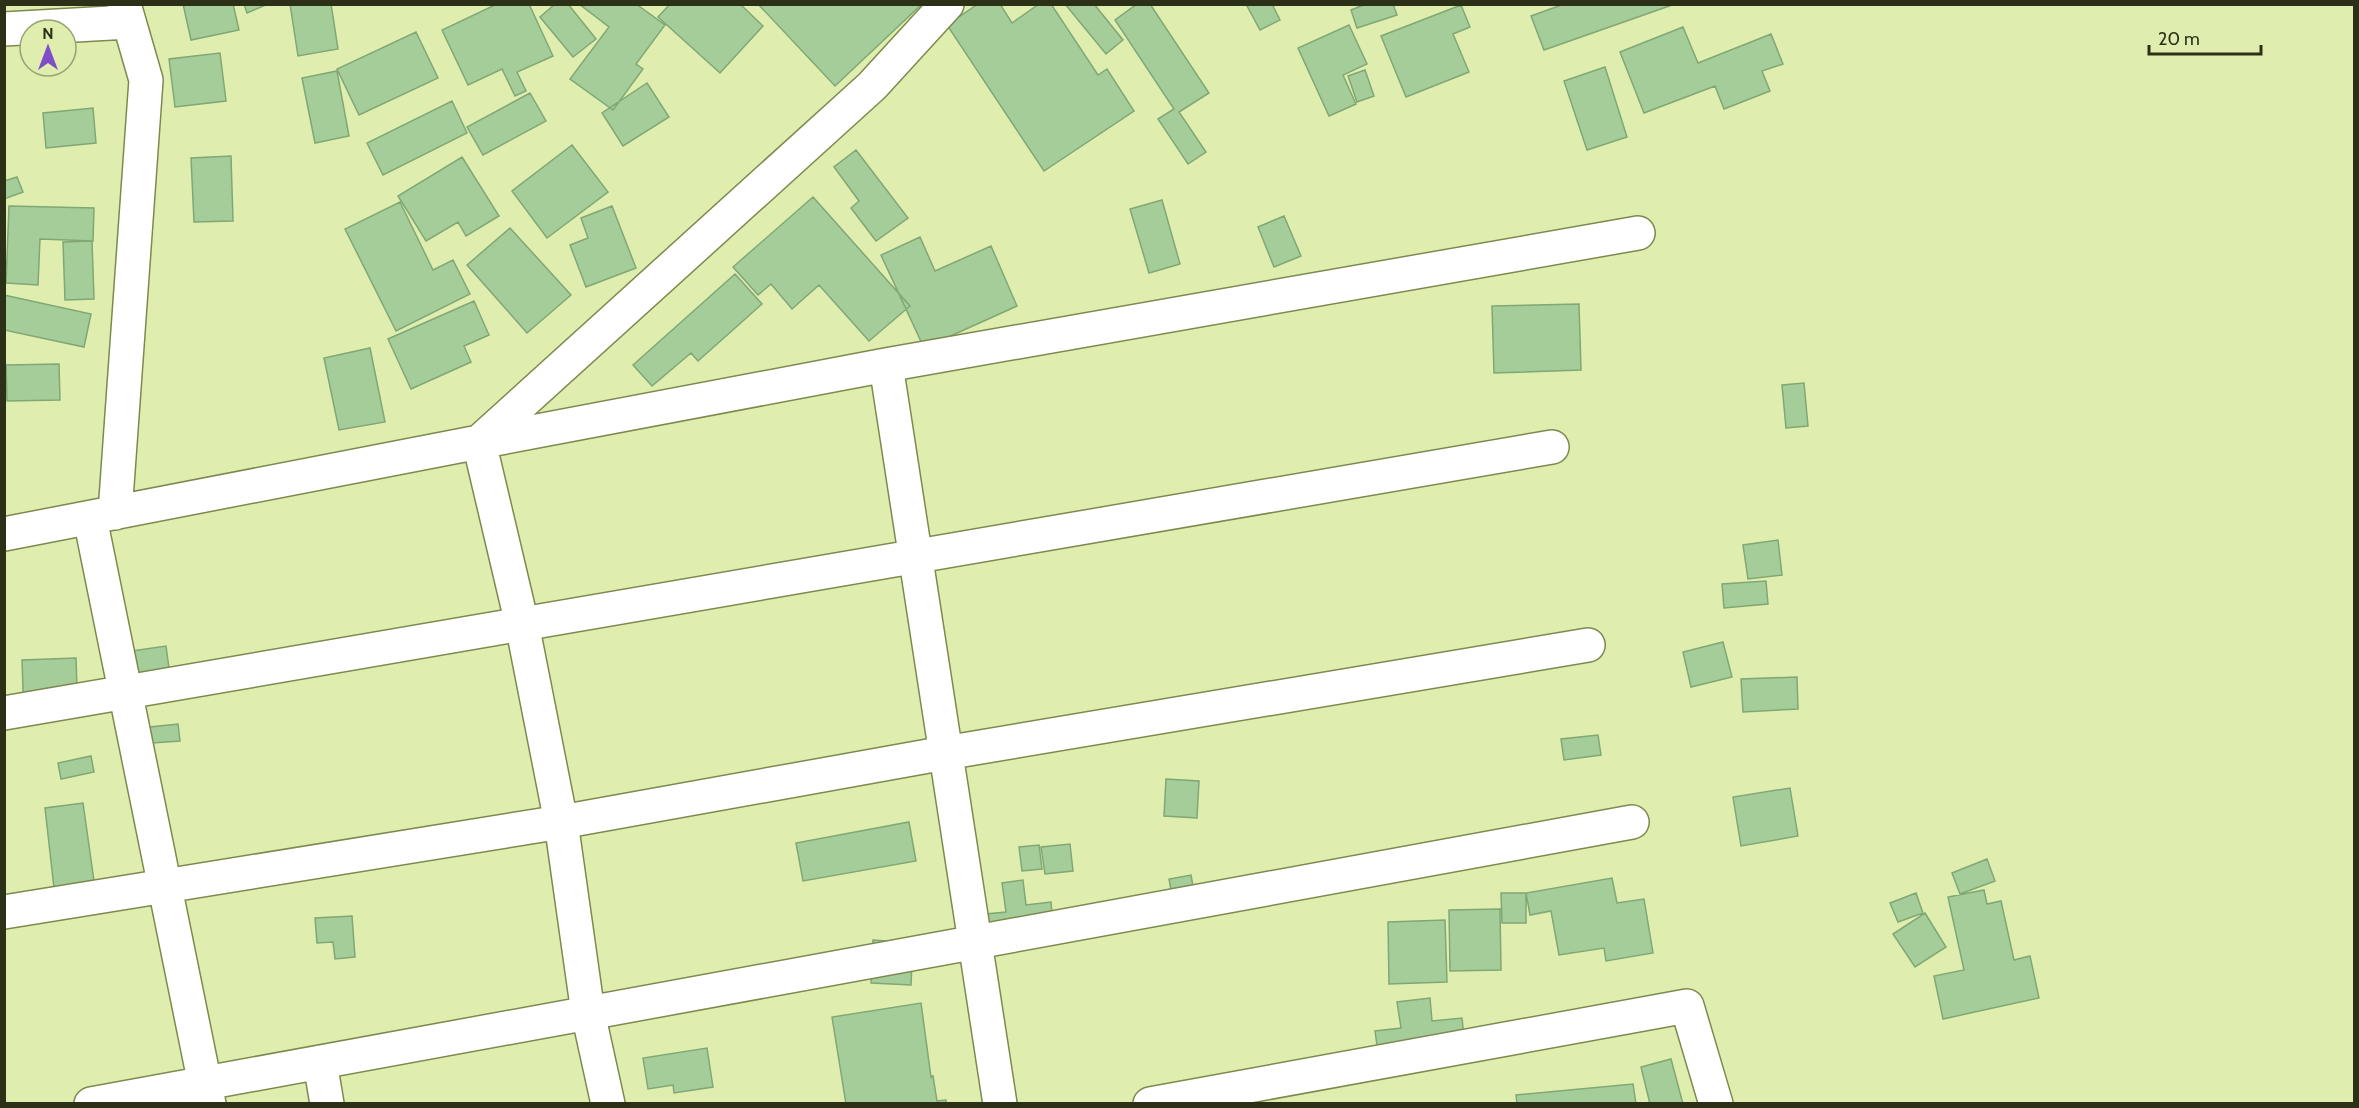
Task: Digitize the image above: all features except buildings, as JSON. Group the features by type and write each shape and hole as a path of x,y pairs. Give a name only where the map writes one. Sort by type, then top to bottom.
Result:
{"street":[{"path":"479,442 872,86 947,4"},
{"path":"4,29 127,13 146,80 103,515 126,692 207,1093"},
{"path":"4,534 886,365 1638,233"},
{"path":"886,365 1000,1104"},
{"path":"479,442 522,624 561,822 588,1013 608,1104"},
{"path":"4,713 1552,447"},
{"path":"4,912 561,822 945,753 1588,645"},
{"path":"91,1104 207,1093 320,1062 1632,822"},
{"path":"1150,1104 1687,1006 1716,1104"},
{"path":"320,1062 327,1104"}]}
